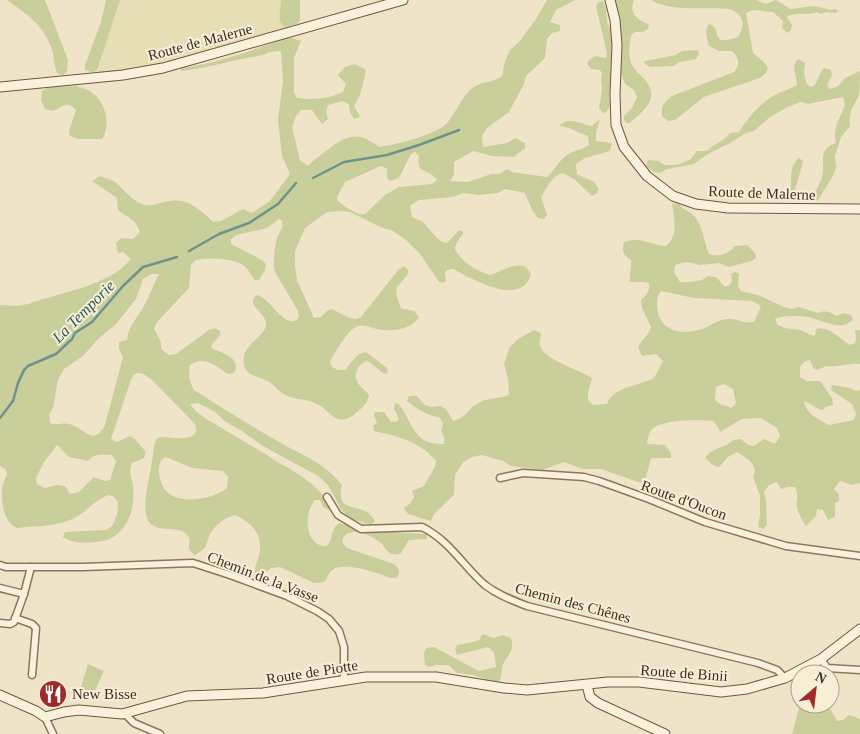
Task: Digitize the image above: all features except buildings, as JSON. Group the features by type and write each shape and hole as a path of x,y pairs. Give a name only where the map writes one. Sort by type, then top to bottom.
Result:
{"street":[{"name":"Route de Malerne","path":"0,87 163,68 403,0"},
{"name":"Route de Malerne","path":"610,0 615,20 617,45 616,125 624,147 647,176 673,196 696,204 728,208 860,209"},
{"name":"Route d'Oucon","path":"500,478 523,473 584,477 648,499 705,522 786,546 860,556"},
{"name":"Chemin des Chênes","path":"327,497 338,515 361,529 422,527 431,531 485,585 500,595 518,602 665,641 758,663 777,670 785,678"},
{"name":"Chemin de la Vasse","path":"0,565 6,567 83,568 193,563 230,575 318,610 329,619 339,631 344,647 344,680"},
{"path":"0,623 12,624 16,618 31,567"},
{"path":"0,588 24,594"},
{"path":"16,618 32,624 36,628 32,675"},
{"name":"Route de Binii","path":"586,685 608,682 639,682 721,692 748,689 785,678 821,659 860,629"},
{"path":"821,659 828,668 860,670"},
{"name":"Route de Piotte","path":"45,717 78,710 125,714 187,696 263,693 374,677 436,677 527,690 586,685"},
{"path":"586,685 590,696 598,704 665,734"},
{"path":"0,696 36,711 45,717 53,734"},
{"path":"125,714 134,723 160,734"}],"shaded area":[{"path":"120,0 281,0 285,27 292,27 292,29 153,66 97,75"}],"green space":[{"path":"7,0 45,0 68,60 67,72 63,75 58,74 48,39 33,20"},
{"path":"106,0 120,0 97,71 92,72 85,70 85,65 101,22"},
{"path":"281,0 300,0 300,20 297,24 285,27 282,25 280,18"},
{"path":"547,0 575,0 556,10 550,22 560,25 560,31 552,33 547,39 545,58 526,76 524,84 509,112 487,128 482,136 483,147 507,143 515,138 525,143 525,148 514,157 492,156 473,151 454,162 454,175 450,181 468,182 491,174 499,174 507,169 512,172 547,177 566,155 589,145 588,136 559,126 567,121 575,121 592,126 600,119 596,141 612,143 610,151 585,158 576,164 577,174 594,182 599,189 596,194 592,196 574,179 563,173 553,179 541,197 547,215 544,219 538,218 532,210 525,193 505,189 498,193 478,195 464,193 453,197 419,200 410,206 412,217 423,222 442,242 447,243 459,230 463,231 455,249 461,258 470,265 490,275 512,266 526,267 531,274 526,284 518,289 496,288 453,269 447,270 445,273 446,281 443,283 439,282 420,254 406,240 393,231 380,227 350,212 327,212 305,228 295,251 295,266 297,280 314,318 321,317 331,309 350,318 358,319 399,269 404,266 408,270 408,274 397,287 396,294 401,308 414,311 419,317 411,325 394,330 358,326 350,331 342,341 330,362 332,367 338,370 345,370 357,356 366,352 387,368 388,373 383,373 367,361 360,365 356,372 356,379 369,395 368,400 359,411 343,420 334,417 315,403 285,395 271,383 248,372 244,365 246,351 262,333 266,323 253,302 257,295 268,302 286,319 291,321 297,320 299,316 274,269 275,246 282,228 282,220 279,219 267,228 236,235 231,239 233,245 266,264 259,280 255,280 245,267 233,261 220,259 196,260 191,265 189,288 157,322 154,329 161,342 161,349 169,355 176,354 209,330 215,328 220,331 220,335 211,346 213,349 234,360 236,368 234,373 228,374 205,361 195,362 190,365 189,372 194,390 268,436 321,465 342,485 341,498 343,502 351,507 367,512 375,521 371,525 349,518 341,509 328,485 318,476 263,446 226,422 215,412 198,403 190,404 204,417 300,475 320,492 331,508 329,510 323,507 320,500 315,500 311,506 308,529 314,541 320,545 327,546 331,540 333,530 340,523 365,531 427,534 427,539 409,540 401,553 396,554 388,552 382,544 366,534 354,532 344,536 342,542 347,548 394,564 399,569 399,574 396,578 390,578 354,567 334,569 325,581 319,583 314,583 280,567 272,568 260,576 256,575 255,568 260,549 258,536 252,526 235,515 226,518 215,527 210,534 205,548 195,555 190,550 189,538 184,532 153,526 146,516 145,501 156,441 160,437 190,437 196,430 195,424 151,379 140,373 135,374 131,380 111,439 117,442 130,436 146,452 144,458 132,463 131,466 133,505 127,523 121,530 107,540 97,542 75,542 63,537 65,532 106,530 109,528 116,519 118,502 109,495 62,523 17,528 9,522 3,506 2,494 2,487 7,475 6,470 0,466 0,305 17,306 28,304 84,287 110,276 131,259 123,252 118,253 116,243 121,238 133,239 140,232 135,222 118,210 117,198 92,181 100,176 111,180 134,200 145,205 175,200 182,201 199,209 213,222 221,221 243,209 252,213 270,201 290,174 282,156 278,120 283,80 281,51 269,52 264,55 191,70 181,71 181,68 222,59 289,37 301,41 294,58 294,92 297,98 320,98 343,92 346,84 338,75 345,67 355,64 366,70 361,93 354,106 360,117 354,119 350,112 349,104 342,101 328,105 326,111 328,119 322,124 312,110 301,110 296,116 292,127 300,160 308,166 346,138 364,138 379,147 436,131 448,122 470,90 502,76 505,61 510,50 519,42","holes":["415,152 419,156 418,162 421,169 434,176 437,180 432,184 399,187 385,195 365,214 359,214 338,201 337,197 345,182 381,166 387,169 387,178 390,181 399,178 411,154","152,274 159,274 132,326 127,340 119,342 119,349 123,357 105,425 101,432 92,436 69,424 50,423 49,414 53,408 58,380 64,369 83,356 98,339 116,324 136,299 143,279","57,445 69,457 88,461 96,456 112,455 116,461 110,480 105,481 94,477 79,492 70,494 65,486 57,485 45,488 37,484 36,478 44,462","166,457 192,468 223,471 228,477 227,488 206,498 188,499 173,496 167,492 160,479 159,468 162,460"]},
{"path":"614,0 634,0 633,12 640,20 648,24 649,27 645,31 635,32 631,35 630,60 650,87 651,99 640,114 630,123 624,120 624,116 632,108 637,97 634,90 625,84 621,74 621,27"},
{"path":"651,0 756,0 766,4 776,0 790,9 814,6 838,11 836,13 826,12 821,14 817,12 790,15 787,17 792,25 791,30 787,33 782,28 783,21 773,12 753,10 746,13 753,53 768,68 766,73 760,78 704,97 675,120 668,121 662,116 662,110 669,98 734,72 738,66 738,59 732,51 719,51 709,46 706,32 707,26 709,24 716,29 720,39 729,40 738,37 743,24 738,14 730,9 679,8"},
{"path":"603,1 607,22 611,31 613,51 610,106 606,113 602,112 599,108 602,74 600,70 591,69 587,64 595,56 606,58 607,53 596,7 598,2"},
{"path":"698,50 699,54 696,59 680,62 673,66 650,67 644,63 645,61 676,55 682,51"},
{"path":"798,59 805,63 804,74 807,85 812,87 824,68 831,70 832,75 827,85 830,89 837,87 845,78 860,71 859,95 853,106 850,126 841,137 835,156 836,168 833,176 818,200 815,202 813,200 822,177 823,157 826,149 836,143 836,128 844,106 843,97 808,104 801,102 788,107 770,117 754,131 746,133 694,164 667,169 660,173 654,172 646,166 648,160 659,161 665,165 681,163 690,159 697,151 707,151 730,133 739,132 764,102 797,85 794,65"},
{"path":"76,86 92,93 102,104 107,122 102,139 78,139 70,136 69,131 76,110 73,107 64,105 52,111 45,109 41,100 42,91 49,87"},
{"path":"799,158 803,161 795,189 795,200 787,201 793,165"},
{"path":"672,203 679,204 698,221 709,254 719,255 730,251 735,246 747,245 755,253 756,258 729,267 719,263 700,265 686,262 675,265 674,272 680,282 702,280 708,276 716,277 725,287 730,285 732,280 731,274 735,272 739,274 738,286 741,291 758,295 791,309 799,307 818,313 828,312 837,316 843,313 851,315 853,319 843,325 838,325 808,317 787,316 775,319 778,325 782,327 800,330 815,336 816,329 825,329 850,345 855,343 855,330 860,330 860,364 826,366 818,370 813,368 810,360 804,362 800,367 800,377 807,381 820,381 832,398 833,405 825,407 823,410 804,401 810,413 829,425 854,420 856,414 852,404 831,390 832,385 856,391 860,390 860,483 851,485 840,481 834,489 839,494 839,501 835,503 835,517 828,520 823,510 817,509 816,516 806,526 798,509 795,487 781,489 777,482 769,485 764,492 767,525 763,529 758,527 760,496 753,477 754,469 751,462 737,452 728,457 719,467 713,465 705,458 712,451 733,440 741,439 748,445 754,446 764,439 775,444 780,436 777,428 761,418 742,419 720,432 713,421 676,421 653,428 648,437 647,444 665,445 671,453 671,458 651,458 646,477 641,483 601,469 583,469 564,462 543,470 511,466 503,461 482,455 472,457 463,462 455,475 454,495 434,514 431,521 408,514 404,508 411,503 414,497 412,491 424,486 436,461 416,444 374,431 373,426 377,423 374,416 375,412 384,412 391,422 396,422 399,419 394,409 395,403 399,404 420,437 426,441 444,444 441,430 443,424 440,418 427,414 415,407 407,401 409,396 417,396 425,405 431,407 440,406 446,409 453,421 463,417 472,407 480,402 509,395 508,378 504,364 510,347 518,339 534,330 541,333 540,345 548,355 592,378 588,400 593,405 607,404 610,398 620,390 654,378 663,361 656,354 642,356 638,347 651,327 642,308 641,300 648,293 649,283 630,282 631,260 624,254 623,248 624,242 630,240 641,240 666,246 673,237 674,232","holes":["661,291 694,298 752,301 761,306 754,322 727,319 696,331 684,332 672,329 662,322 657,310 658,296","724,384 733,389 736,403 732,408 715,400 716,387"]},
{"path":"483,634 494,638 503,635 511,638 511,652 503,664 499,682 457,673 448,665 429,667 425,665 424,653 426,648 434,647 479,671 496,667 494,652 488,647 457,655 455,649 457,645 479,640"},
{"path":"88,664 104,671 92,697 81,687"},
{"path":"797,714 833,714 837,721 843,720 849,715 860,719 860,734 792,734"}],"waterway":[{"name":"La Temporie","path":"313,178 344,162 387,155 459,130"},
{"name":"La Temporie","path":"189,251 219,234 249,223 278,204 296,183"},
{"name":"La Temporie","path":"0,418 13,401 18,383 28,366 56,354 72,339 75,333 92,322 123,286 143,267 177,257"}],"place":[{"name":"New Bisse","path":"53,694"}]}
